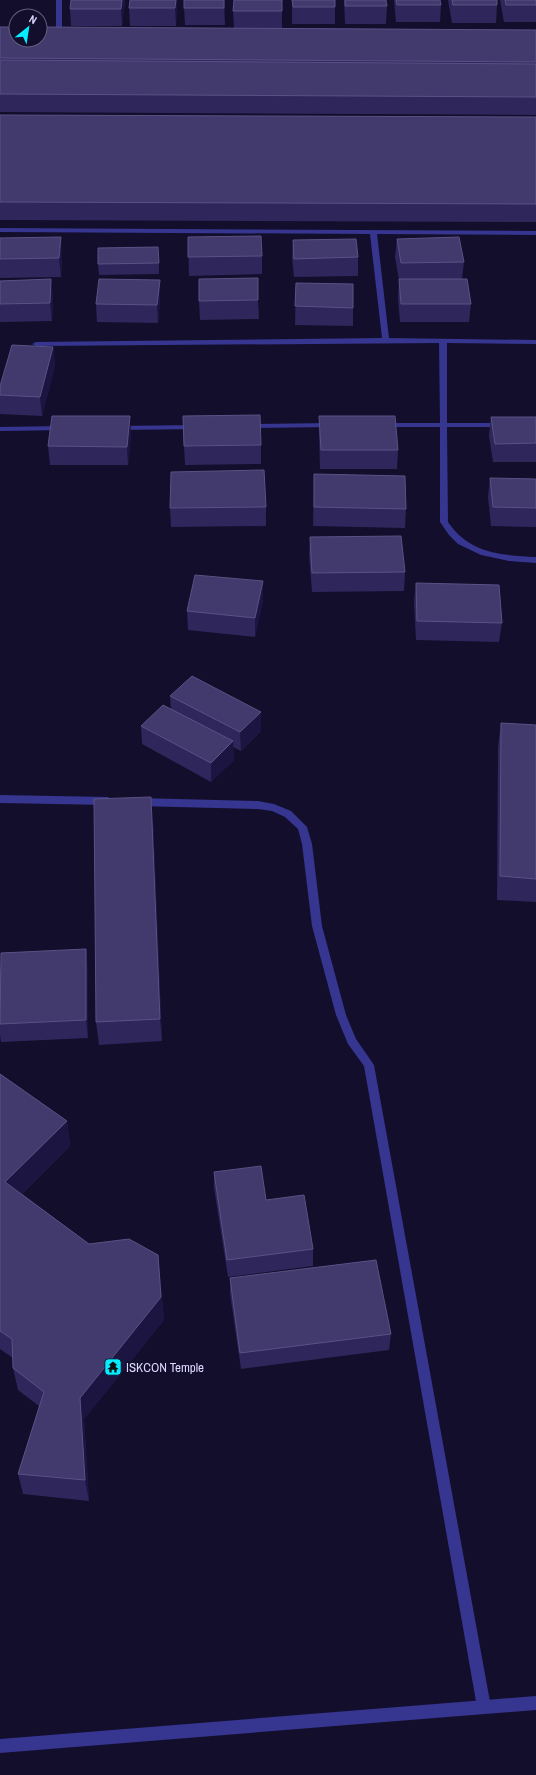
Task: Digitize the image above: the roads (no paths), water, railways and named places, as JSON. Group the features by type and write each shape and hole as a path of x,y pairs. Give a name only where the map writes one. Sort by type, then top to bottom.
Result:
{"street":[{"path":"59,0 56,37 67,37"},
{"path":"0,230 536,233"},
{"path":"373,232 386,340"},
{"path":"36,344 386,340 536,342"},
{"path":"443,341 444,522 451,534 463,544 489,555 512,559 536,560"},
{"path":"238,426 341,425"},
{"path":"373,425 513,425"},
{"path":"111,428 206,427"},
{"path":"0,429 71,428"},
{"path":"0,799 258,805 274,808 288,814 302,826 307,844 317,926 341,1015 352,1041 369,1065 484,1707"},
{"path":"0,1746 536,1703"}],"place":[{"name":"ISKCON Temple","path":"113,1367"}]}
